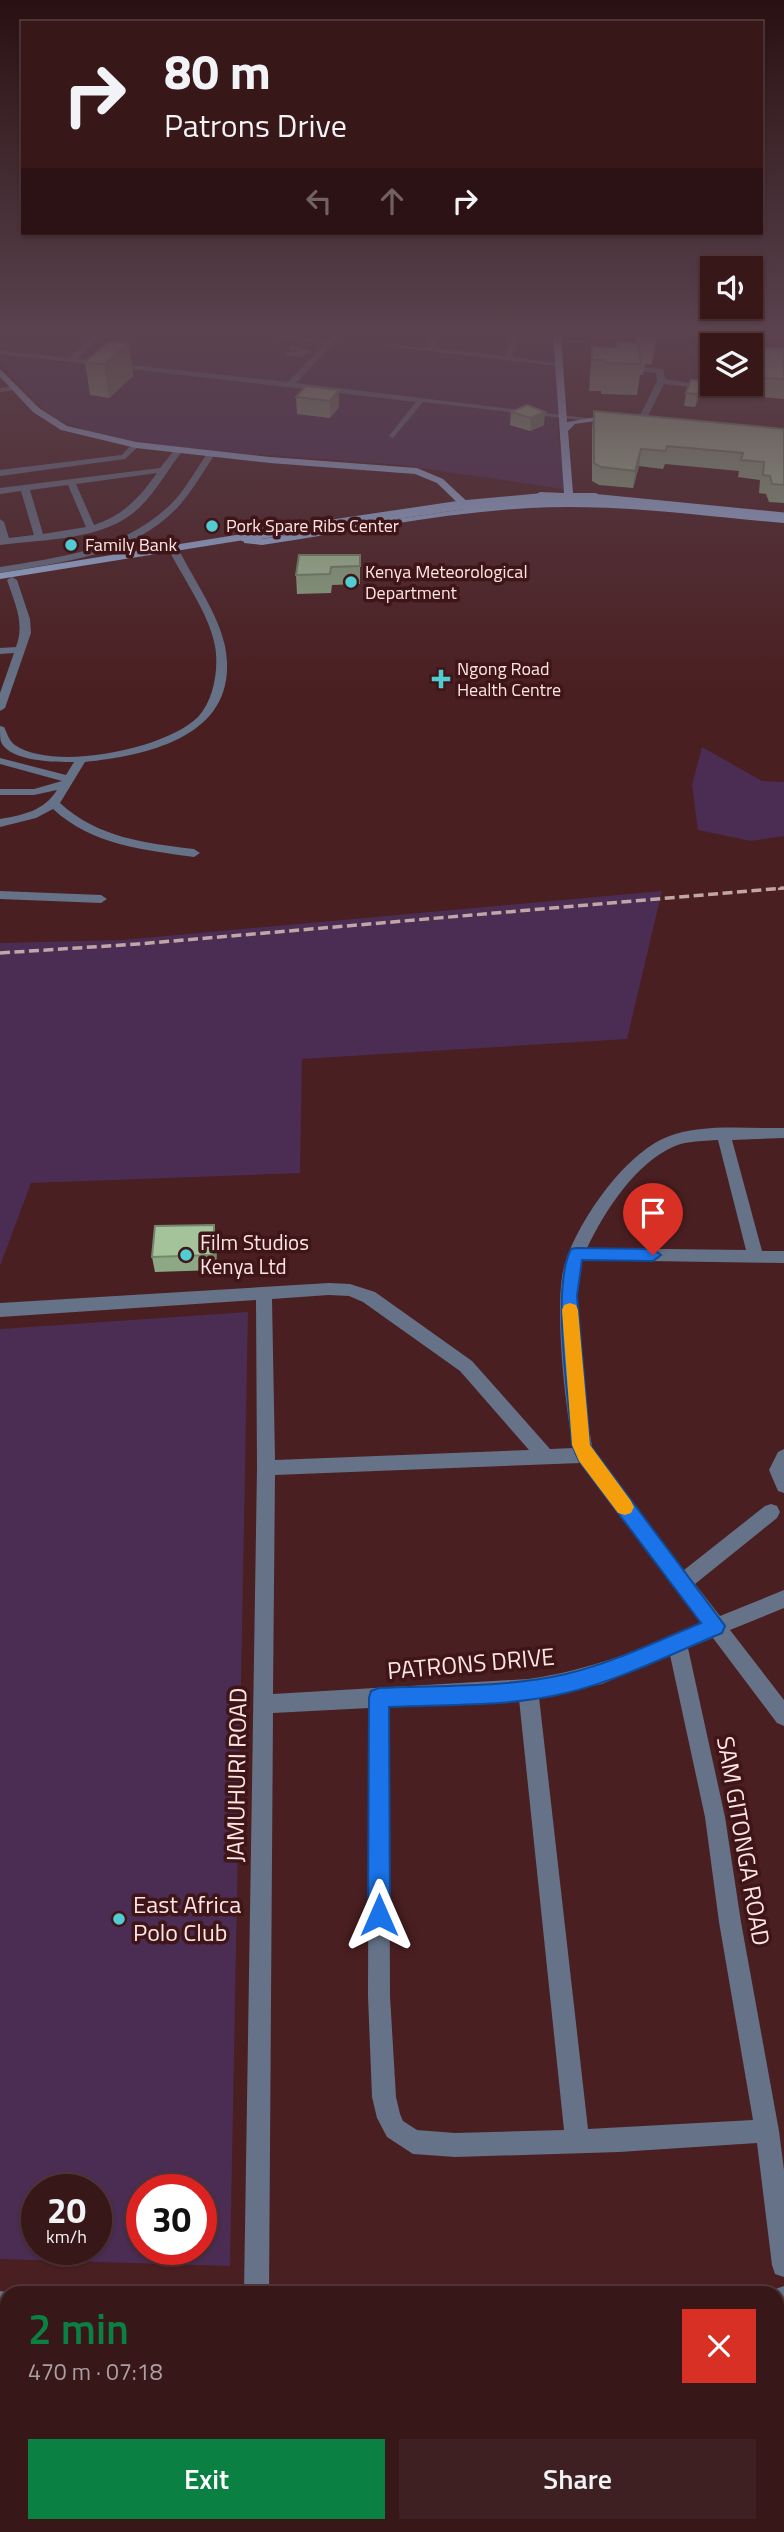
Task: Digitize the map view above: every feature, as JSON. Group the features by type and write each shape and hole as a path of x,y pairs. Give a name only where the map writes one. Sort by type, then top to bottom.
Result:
{"main road":[{"path":"203,452 381,467 431,482 462,508"},
{"path":"568,452 569,499"},
{"path":"0,582 461,505 538,498 601,499 784,518"},
{"path":"0,573 96,557 127,556 462,508 569,499 784,518"},
{"path":"245,539 262,542 334,526 525,502 578,501 784,518"}],"street":[{"path":"0,473 125,457 129,452"},
{"path":"0,522 3,541 91,528 111,522 138,503 160,470 177,452"},
{"path":"96,557 114,548 172,508 212,453"},
{"path":"25,470 39,536"},
{"path":"0,491 160,470"},
{"path":"71,481 91,528"},
{"path":"114,548 127,556"},
{"path":"0,729 9,746 18,751 51,759 80,761 138,749 183,734 203,719 215,700 219,684 219,643 176,554"},
{"path":"0,705 22,650 26,626 12,595 12,580"},
{"path":"0,651 22,650"},
{"path":"0,761 65,782"},
{"path":"0,836 4,823 40,813 54,804 80,761"},
{"path":"0,792 34,792 65,782"},
{"path":"54,804 71,821 98,835 194,853"},
{"path":"0,895 101,899"},
{"path":"784,1133 682,1139 652,1152 608,1200 576,1254 569,1275 579,1427 585,1455 784,1716"},
{"path":"724,1136 756,1257"},
{"path":"576,1254 784,1257"},
{"path":"0,1310 329,1289 350,1290 369,1297 467,1366 546,1457"},
{"name":"JAMUHURI ROAD","path":"256,2286 266,1468 264,1294"},
{"path":"266,1468 585,1455"},
{"path":"784,1457 778,1470 784,1485"},
{"path":"682,1583 771,1512"},
{"name":"PATRONS DRIVE","path":"264,1704 528,1689 586,1679 784,1600"},
{"name":"SAM GITONGA ROAD","path":"677,1643 710,1790 767,2131 783,2261"},
{"path":"528,1689 577,2141"},
{"path":"379,1698 379,1996 384,2097 389,2118 404,2137 419,2143 455,2145 767,2131"}],"shaded area":[{"path":"230,452 561,452 563,489 402,465"},
{"path":"702,747 762,781 784,782 784,836 751,841 698,830 692,785"},
{"path":"662,891 627,1039 302,1059 300,1173 31,1183 0,1266 0,943 122,940"},
{"name":"East Africa Polo Club","path":"248,1312 230,2266 197,2265 217,2265 217,2174 126,2174 126,2263 112,2262 112,2174 21,2174 21,2260 0,2259 0,1329"}],"building":[{"path":"594,452 640,452 635,471 601,467 594,463"},
{"path":"734,452 784,452 784,485 772,484 770,476 763,475 764,462 741,460 743,453"},
{"path":"299,555 360,555 360,566 331,567 330,574 296,575"},
{"path":"214,1225 214,1255 152,1257 155,1226"}],"railway":[{"path":"0,953 138,944 784,888 778,889"}],"slow traffic":[{"path":"570,1310 581,1445 585,1455 625,1507"}],"place":[{"name":"Pork Spare Ribs Center","path":"212,526"},
{"name":"Family Bank","path":"71,545"},
{"name":"Kenya Meteorological Department","path":"351,582"},
{"name":"Ngong Road Health Centre","path":"441,679"},
{"name":"Film Studios Kenya Ltd","path":"186,1255"},
{"name":"East Africa Polo Club","path":"119,1919"}],"route":[{"path":"379,1915 379,1698 528,1689 564,1684 602,1674 715,1626 585,1455 581,1445 568,1285 571,1267 576,1254 653,1255"}]}
